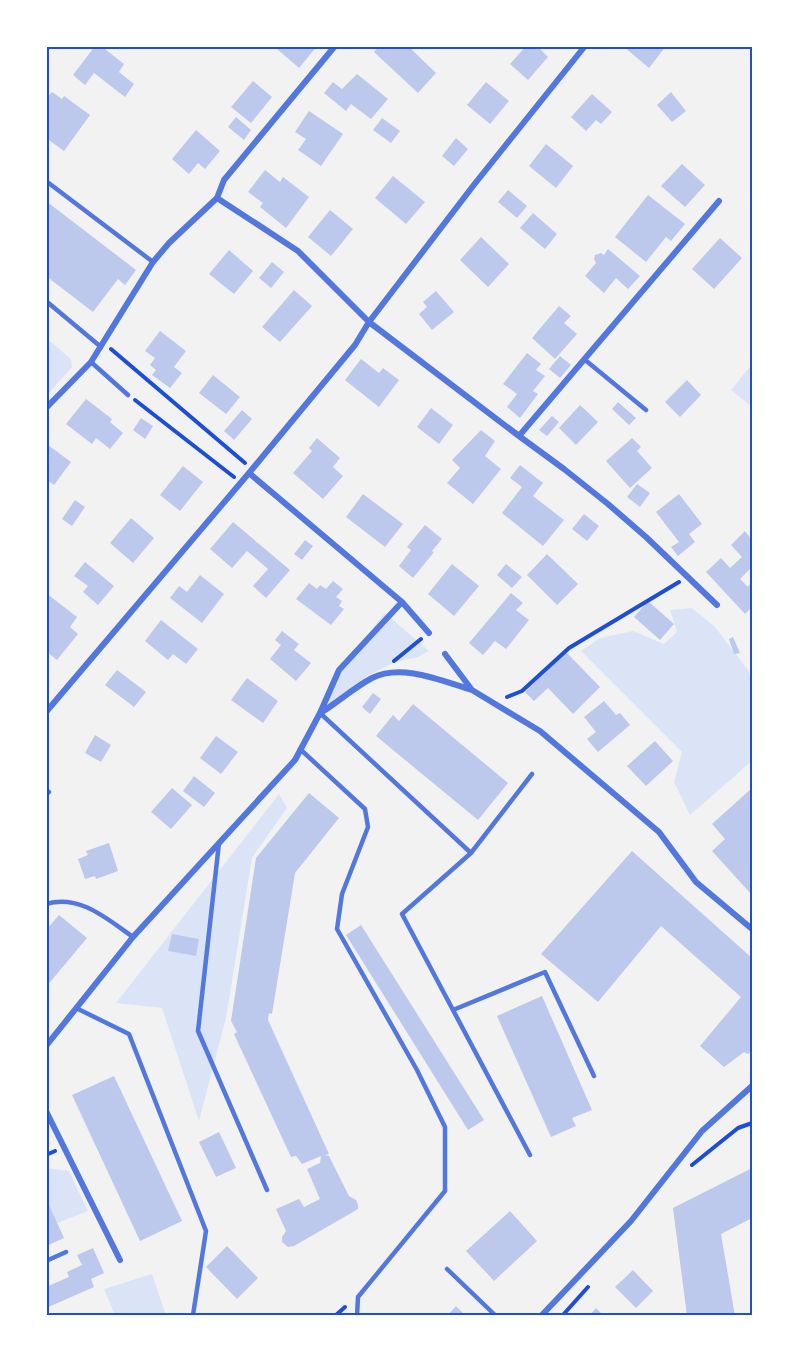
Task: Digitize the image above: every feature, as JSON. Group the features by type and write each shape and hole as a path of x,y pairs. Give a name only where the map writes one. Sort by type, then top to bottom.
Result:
{"street":[{"path":"46,408 91,362 153,262 169,243 217,198 224,180 335,46"},
{"path":"46,712 355,345 369,322 473,186 585,46"},
{"path":"217,198 298,251 369,322 608,504 717,604"},
{"path":"519,436 719,201"},
{"path":"251,471 402,602 429,633"},
{"path":"46,1046 133,937 295,760 320,713 339,670 402,602"},
{"path":"445,654 472,690"},
{"path":"320,713 372,678 393,672 416,674 472,690 540,731 659,832 696,882 753,929"},
{"path":"541,1316 631,1221 702,1131 753,1086"},
{"path":"46,1111 120,1260"}],"lane":[{"path":"46,181 153,262"},
{"path":"46,301 102,345"},
{"path":"584,360 646,410"},
{"path":"91,362 128,395"},
{"path":"320,713 471,853"},
{"path":"300,749 365,809 369,827 342,894 337,929 417,1070 446,1127 445,1191 358,1297 357,1316"},
{"path":"530,1155 402,914 471,853 532,774"},
{"path":"219,843 198,1031 267,1190"},
{"path":"46,904 56,902 82,904 133,937"},
{"path":"453,1010 545,972 594,1076"},
{"path":"76,1008 129,1034 206,1231 193,1315"},
{"path":"46,1261 66,1252"},
{"path":"447,1269 496,1316"}],"path":[{"path":"102,345 251,471"},
{"path":"128,395 241,482"},
{"path":"492,702 522,692 568,648 688,576"},
{"path":"372,678 429,633"}],"shaded area":[{"path":"46,338 71,359 72,367 47,395"},
{"path":"752,364 752,407 731,390"},
{"path":"692,608 715,627 748,670 752,683 752,761 690,815 674,782 682,752 581,651 600,638 633,631 664,644 677,632 670,610"},
{"path":"385,613 429,651 418,657 395,662 369,675 340,698 325,706 340,668"},
{"path":"279,794 287,808 252,858 226,1018 199,1121 162,1008 116,1003"},
{"path":"47,1168 69,1171 88,1211 47,1227"},
{"path":"152,1274 166,1315 115,1315 104,1289"}],"building":[{"path":"95,46 101,46 124,64 119,72 134,84 125,97 94,73 85,85 73,75"},
{"path":"278,46 317,46 299,68 276,48"},
{"path":"379,46 408,46 436,73 418,93 374,52"},
{"path":"526,46 537,46 548,57 528,80 510,64"},
{"path":"623,46 666,46 649,68"},
{"path":"357,74 388,99 371,119 351,104 346,111 324,93 333,82 342,89"},
{"path":"253,81 272,97 251,123 231,107"},
{"path":"486,82 509,101 490,124 467,105"},
{"path":"52,92 62,99 64,96 90,115 64,151 46,138 46,99"},
{"path":"671,92 686,111 672,122 657,105"},
{"path":"592,94 612,112 601,124 596,120 586,131 571,117"},
{"path":"309,111 343,134 321,166 298,150 306,139 295,132"},
{"path":"236,117 251,130 244,140 228,127"},
{"path":"382,118 400,131 391,143 373,130"},
{"path":"196,130 220,151 205,169 198,163 189,174 172,159"},
{"path":"456,138 468,149 454,166 442,156"},
{"path":"546,144 573,166 556,188 529,166"},
{"path":"682,164 705,185 685,207 661,186"},
{"path":"265,170 280,182 283,177 309,197 286,228 260,207 263,203 248,192"},
{"path":"393,176 425,202 406,224 375,198"},
{"path":"508,190 527,206 517,218 498,202"},
{"path":"648,195 685,224 671,241 666,237 646,262 615,237"},
{"path":"46,201 136,270 125,285 118,279 93,312 46,276"},
{"path":"330,210 353,229 331,256 308,237"},
{"path":"533,213 557,234 545,249 520,228"},
{"path":"481,237 509,264 488,287 460,260"},
{"path":"720,238 742,258 714,289 692,269"},
{"path":"608,249 640,276 628,289 616,278 604,293 585,276 596,263 595,255 601,253 604,255"},
{"path":"229,250 253,271 234,294 209,274"},
{"path":"272,262 284,272 271,288 259,278"},
{"path":"294,290 312,306 280,342 262,327"},
{"path":"436,291 454,312 432,330 419,314 427,307 423,302"},
{"path":"559,306 571,316 564,323 577,334 555,359 532,338"},
{"path":"160,331 186,351 174,367 182,373 170,388 152,375 156,370 150,365 155,358 145,351"},
{"path":"527,353 541,364 536,370 545,376 533,391 538,394 520,418 507,407 517,394 503,384"},
{"path":"560,356 571,365 560,378 549,369"},
{"path":"361,359 379,373 383,368 399,380 379,407 345,380"},
{"path":"213,375 240,397 226,414 199,393"},
{"path":"687,380 701,395 680,417 665,402"},
{"path":"86,399 112,419 110,422 123,433 110,449 96,438 92,444 66,424"},
{"path":"618,402 636,418 629,425 612,409"},
{"path":"580,405 598,422 576,445 559,428"},
{"path":"431,408 453,425 439,444 417,427"},
{"path":"242,410 252,419 234,440 224,431"},
{"path":"552,416 559,422 547,436 539,430"},
{"path":"141,418 153,426 145,439 133,430"},
{"path":"481,430 495,441 485,456 501,469 473,504 447,483 460,468 452,460"},
{"path":"317,438 340,458 333,467 343,476 323,499 293,473 312,451 309,448"},
{"path":"632,438 641,447 637,451 652,468 630,488 606,461"},
{"path":"48,445 71,462 54,485 46,479 46,447"},
{"path":"520,465 543,483 533,496 564,520 543,546 502,513 522,487 510,478"},
{"path":"183,466 203,482 180,511 160,495"},
{"path":"637,484 650,493 640,507 627,497"},
{"path":"363,494 403,524 385,547 346,517"},
{"path":"679,494 702,524 689,534 695,542 678,556 671,547 679,542 656,512"},
{"path":"75,500 85,507 72,526 62,519"},
{"path":"584,514 599,526 587,541 572,529"},
{"path":"131,518 154,538 133,563 110,543"},
{"path":"233,522 290,570 266,598 253,586 268,569 247,551 232,568 210,549"},
{"path":"425,525 442,539 413,578 399,566 411,550 407,547"},
{"path":"745,531 752,540 752,567 740,579 748,587 750,584 752,587 752,607 745,614 706,572 721,558 730,568 742,557 731,545"},
{"path":"305,540 313,546 302,560 294,554"},
{"path":"547,554 578,584 557,605 527,575"},
{"path":"85,562 114,586 98,605 83,592 88,586 74,576"},
{"path":"452,564 479,586 454,616 428,594"},
{"path":"506,564 522,577 512,588 497,575"},
{"path":"200,575 224,594 202,623 170,598 179,586 187,592"},
{"path":"333,581 343,589 336,597 342,601 339,606 344,609 331,625 296,599 309,583 317,589 320,585 326,589"},
{"path":"46,593 77,617 70,627 78,634 57,660 46,651"},
{"path":"511,593 523,603 516,610 529,620 506,649 495,641 483,655 469,643"},
{"path":"648,601 674,624 660,640 634,617"},
{"path":"161,620 198,649 186,664 173,654 168,660 145,641"},
{"path":"282,631 299,644 294,650 311,663 296,681 270,659 281,645 275,640"},
{"path":"733,637 740,653 734,654 729,639"},
{"path":"566,652 600,687 573,714 548,688 534,701 525,692"},
{"path":"117,670 146,692 134,707 105,685"},
{"path":"247,678 278,701 263,723 231,700"},
{"path":"373,693 381,699 370,714 362,707"},
{"path":"604,701 616,715 620,713 630,725 598,752 587,739 596,732 584,717"},
{"path":"413,704 508,783 478,820 376,736 393,715 399,721"},
{"path":"95,735 111,745 101,762 85,753"},
{"path":"216,736 238,752 221,774 200,758"},
{"path":"655,741 673,761 646,786 627,766"},
{"path":"194,776 215,793 204,807 183,791"},
{"path":"172,788 192,805 171,829 151,812"},
{"path":"752,788 752,895 712,851 725,839 712,824"},
{"path":"309,793 339,818 295,873 272,1014 269,1013 268,1020 329,1154 325,1155 329,1156 349,1196 356,1200 358,1209 294,1246 288,1247 282,1242 286,1231 276,1209 299,1199 304,1207 320,1199 307,1169 320,1163 321,1156 302,1164 296,1156 291,1157 234,1034 237,1032 231,1021 256,858"},
{"path":"109,843 118,871 96,879 95,876 85,879 78,859 88,855 86,851"},
{"path":"632,851 752,958 752,1051 748,1054 744,1052 724,1067 700,1046 741,997 661,926 598,1002 541,954"},
{"path":"59,915 87,938 46,987 46,930"},
{"path":"361,925 484,1120 468,1130 346,935"},
{"path":"172,934 199,939 196,956 168,951"},
{"path":"542,996 592,1110 572,1118 576,1126 551,1137 497,1016"},
{"path":"114,1076 182,1221 140,1241 72,1095"},
{"path":"219,1132 236,1168 216,1177 199,1142"},
{"path":"752,1168 752,1218 721,1234 735,1316 687,1316 673,1208"},
{"path":"49,1205 64,1238 46,1246 46,1206"},
{"path":"510,1211 537,1241 494,1281 466,1251"},
{"path":"227,1246 258,1278 237,1299 206,1267"},
{"path":"93,1248 104,1273 91,1279 94,1287 46,1308 46,1287 69,1277 67,1272 82,1265 77,1255"},
{"path":"633,1270 653,1291 636,1308 615,1287"},
{"path":"456,1306 466,1316 447,1316"},
{"path":"596,1308 604,1316 589,1316"}]}
